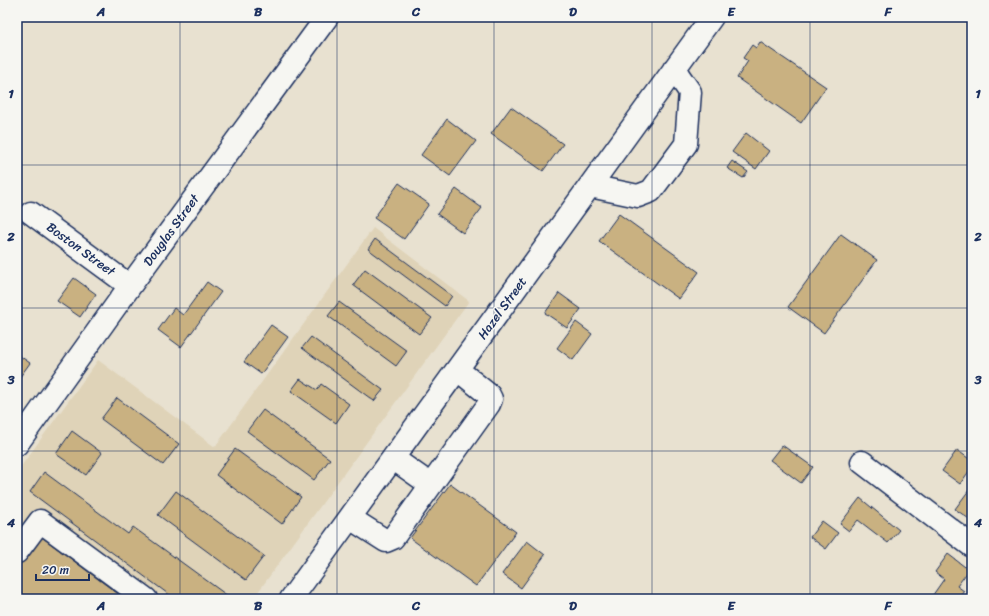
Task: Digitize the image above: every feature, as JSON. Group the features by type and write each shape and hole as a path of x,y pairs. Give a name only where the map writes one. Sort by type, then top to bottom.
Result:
{"street":[{"name":"Douglas Street","path":"17,444 130,286 327,17"},
{"name":"Hazel Street","path":"291,599 394,459 712,17"},
{"path":"590,186 638,196 651,191 686,144 690,92 674,68"},
{"name":"Boston Street","path":"31,213 130,286"},
{"path":"350,518 386,541 393,538 489,404 491,399 489,395 458,370"},
{"path":"394,459 431,485"},
{"path":"862,462 972,546"},
{"path":"17,552 40,521 146,599"}],"shaded area":[{"path":"373,228 469,301 253,599 17,599 17,472 98,360 215,447"}],"building":[{"path":"760,42 826,87 801,123 737,78 748,61 743,58 752,45 756,48"},
{"path":"511,107 563,144 543,171 491,134"},
{"path":"447,119 476,141 450,176 421,155"},
{"path":"746,133 769,151 756,169 732,152"},
{"path":"732,161 748,172 743,178 727,168"},
{"path":"399,183 429,204 404,239 374,218"},
{"path":"456,189 482,208 463,233 437,214"},
{"path":"619,214 699,272 679,299 599,241"},
{"path":"841,234 877,260 824,333 788,307"},
{"path":"375,239 452,296 445,306 368,249"},
{"path":"365,269 432,318 419,334 353,285"},
{"path":"74,278 96,294 80,317 57,301"},
{"path":"207,282 221,292 181,347 158,330 174,308 183,315"},
{"path":"559,293 581,309 567,328 545,313"},
{"path":"339,302 407,351 396,366 328,316"},
{"path":"576,322 592,334 573,360 557,348"},
{"path":"271,325 288,337 261,374 244,362"},
{"path":"311,337 383,390 374,401 302,348"},
{"path":"17,354 30,363 17,381"},
{"path":"300,379 317,390 321,384 349,404 336,423 291,391"},
{"path":"117,398 179,444 163,465 101,419"},
{"path":"263,410 330,459 314,480 247,431"},
{"path":"72,431 102,453 86,475 56,454"},
{"path":"782,445 813,467 801,483 770,460"},
{"path":"235,449 301,497 282,524 216,475"},
{"path":"957,450 972,461 972,467 960,484 942,471"},
{"path":"44,472 128,534 133,527 232,599 175,599 30,492"},
{"path":"450,484 516,532 476,586 410,538"},
{"path":"972,486 972,521 955,509"},
{"path":"176,491 264,556 246,580 158,515"},
{"path":"860,498 899,530 888,543 858,520 849,531 840,524"},
{"path":"822,521 838,533 826,549 810,537"},
{"path":"39,535 125,599 18,599 17,565"},
{"path":"527,541 545,555 521,588 502,574"},
{"path":"948,554 969,570 957,586 964,591 958,599 930,599 944,579 935,572"}]}
